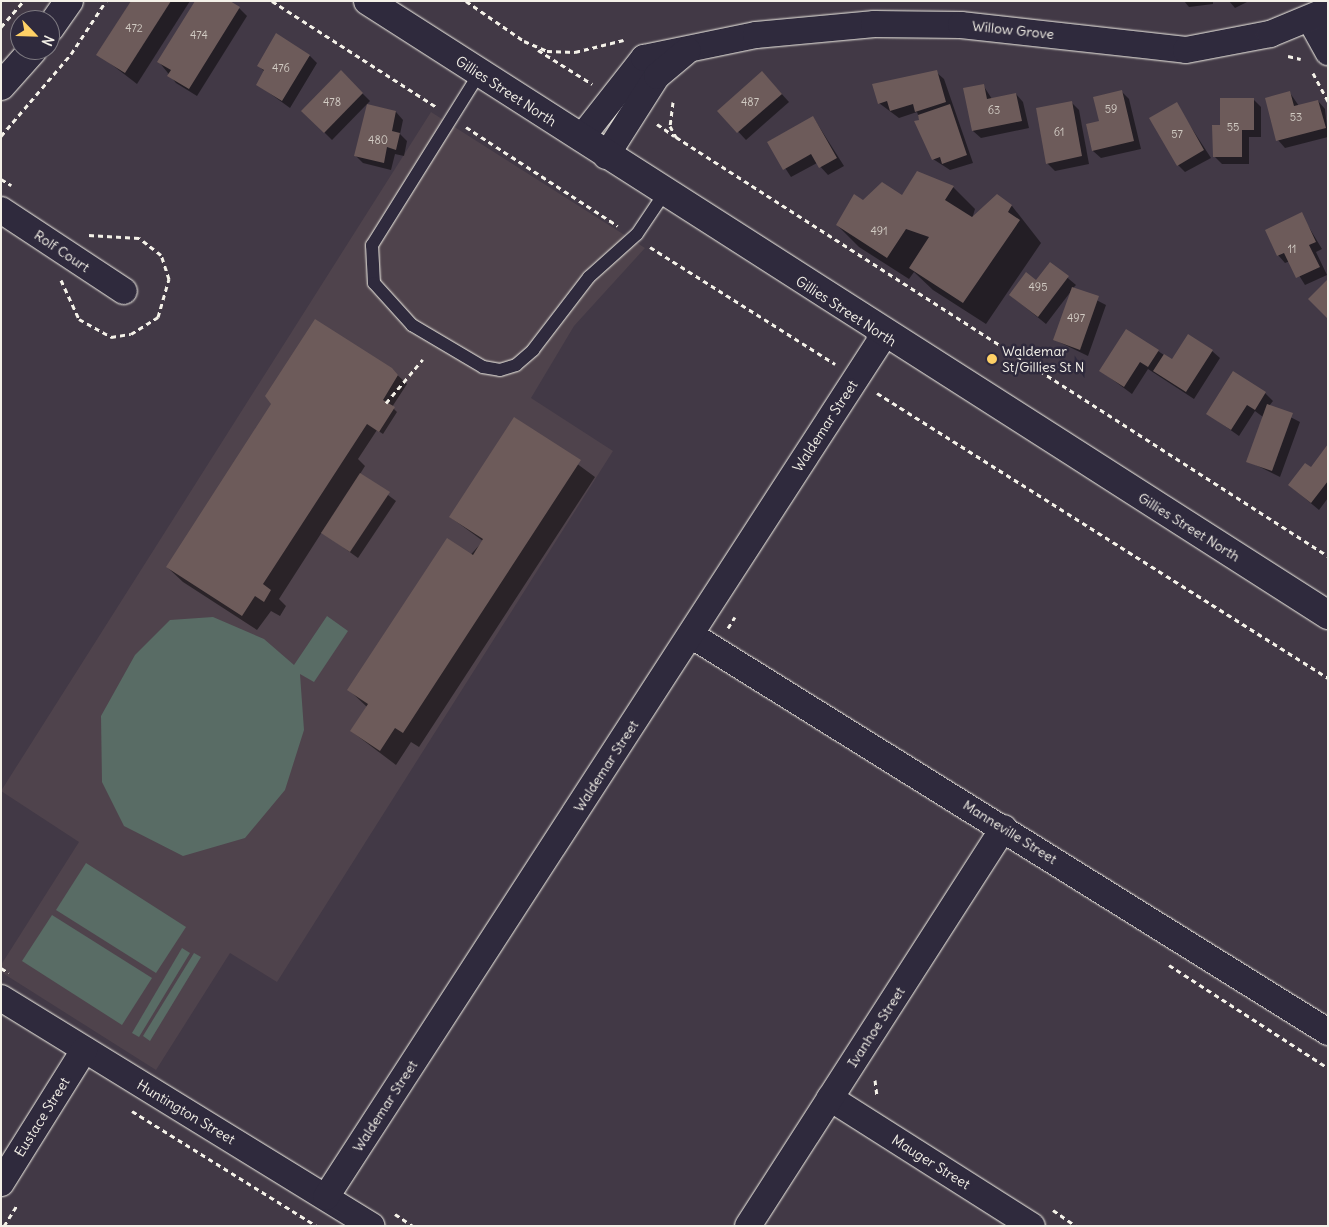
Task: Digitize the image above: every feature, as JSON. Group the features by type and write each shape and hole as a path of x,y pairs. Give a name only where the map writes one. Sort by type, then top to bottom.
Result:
{"main road":[{"path":"60,14 69,1"},
{"name":"Gillies Street North","path":"368,1 884,335 1328,615"},
{"path":"1,86 24,60"}],"street":[{"name":"Willow Grove","path":"581,138 644,58 693,47 826,26 912,24 1008,28 1186,50 1235,43 1319,15"},
{"path":"1315,62 1319,15"},
{"name":"Willow Grove","path":"606,156 657,76 693,47"},
{"name":"Rolf Court","path":"1,210 124,292"},
{"name":"Waldemar Street","path":"326,1197 884,335"},
{"name":"Manneville Street","path":"691,635 1004,828 1328,1032"},
{"name":"Ivanhoe Street","path":"748,1226 1004,828"},
{"name":"Huntington Street","path":"1,998 372,1226"},
{"name":"Eustace Street","path":"1,1183 84,1050"},
{"name":"Mauger Street","path":"830,1098 1032,1226"}],"lane":[{"path":"480,74 451,117 370,253 378,288 412,325 475,364 507,369 533,350 589,278 634,236 664,194"}],"path":[{"path":"1,27 24,1"},
{"path":"1,136 71,54 106,1"},
{"path":"272,1 835,364"},
{"path":"466,1 540,50 587,50"},
{"path":"1283,56 1293,56 1315,62 1328,101"},
{"path":"676,94 670,116 676,137 1328,556"},
{"path":"1,179 17,189"},
{"path":"60,276 79,319 111,337 131,334 158,317 169,279 161,255 139,238 89,236 81,230"},
{"path":"386,403 423,359"},
{"path":"876,392 1328,678"},
{"path":"125,1107 316,1226"}],"shaded area":[{"path":"431,112 645,248 574,326 531,398 613,451 277,982 230,953 156,1070 1,972 1,965 79,842 1,791"}],"green space":[{"path":"327,616 348,631 314,682 300,674 304,730 285,790 245,838 183,856 124,826 102,782 101,716 135,655 170,620 213,617 264,639 294,665"},
{"path":"86,863 186,927 156,973 56,910"},
{"path":"52,915 152,978 122,1025 22,961"},
{"path":"182,948 190,953 139,1037 132,1033"},
{"path":"194,953 201,957 150,1041 143,1036"}],"building":[{"path":"131,1 171,1 125,73 96,55"},
{"path":"195,1 230,1 240,7 189,89 167,76 171,70 157,62"},
{"path":"276,33 310,55 282,101 256,85 264,70 257,66"},
{"path":"341,70 363,93 324,133 301,111"},
{"path":"937,70 946,102 915,112 913,104 890,111 887,101 878,104 872,84"},
{"path":"762,71 782,94 737,133 717,111"},
{"path":"984,84 987,99 1016,93 1022,121 972,131 963,88"},
{"path":"1122,90 1134,141 1092,151 1086,124 1099,121 1093,97"},
{"path":"1290,91 1294,106 1318,100 1326,128 1276,141 1265,98"},
{"path":"1220,98 1254,98 1254,130 1242,130 1242,157 1213,157 1212,125 1220,125"},
{"path":"1072,101 1082,156 1046,164 1036,108"},
{"path":"1177,102 1204,150 1177,166 1149,118"},
{"path":"367,104 396,111 392,131 400,133 396,150 387,147 384,163 354,156"},
{"path":"950,104 967,155 942,164 940,157 932,160 914,121 919,120 918,115"},
{"path":"813,116 837,158 819,168 811,154 783,170 767,142"},
{"path":"917,171 954,186 945,200 972,217 997,194 1012,205 1008,212 1020,220 963,303 909,268 929,237 906,229 887,258 836,225 854,194 863,200 882,182 902,195"},
{"path":"1302,212 1316,242 1309,245 1320,267 1296,278 1284,253 1277,256 1265,230"},
{"path":"1050,262 1069,276 1038,317 1009,295 1026,272 1036,280"},
{"path":"1328,279 1328,319 1308,299"},
{"path":"1072,287 1099,296 1080,350 1053,340"},
{"path":"315,319 392,368 398,375 383,400 395,407 379,432 367,424 263,584 271,590 264,602 255,596 242,616 166,567 271,404 265,396"},
{"path":"1126,329 1159,350 1148,367 1140,362 1124,387 1099,371"},
{"path":"1188,334 1213,350 1186,392 1153,371 1164,354 1172,359"},
{"path":"1233,371 1266,392 1255,410 1247,405 1231,430 1206,414"},
{"path":"1267,404 1293,413 1272,471 1246,462"},
{"path":"514,417 581,460 403,733 395,728 380,751 350,731 368,704 347,690 447,538 473,555 483,539 449,517"},
{"path":"1328,444 1328,481 1311,503 1288,485 1305,463 1311,467"},
{"path":"360,473 390,492 350,552 321,533"}],"place":[{"name":"Waldemar St/Gillies St N","path":"992,359"}]}
